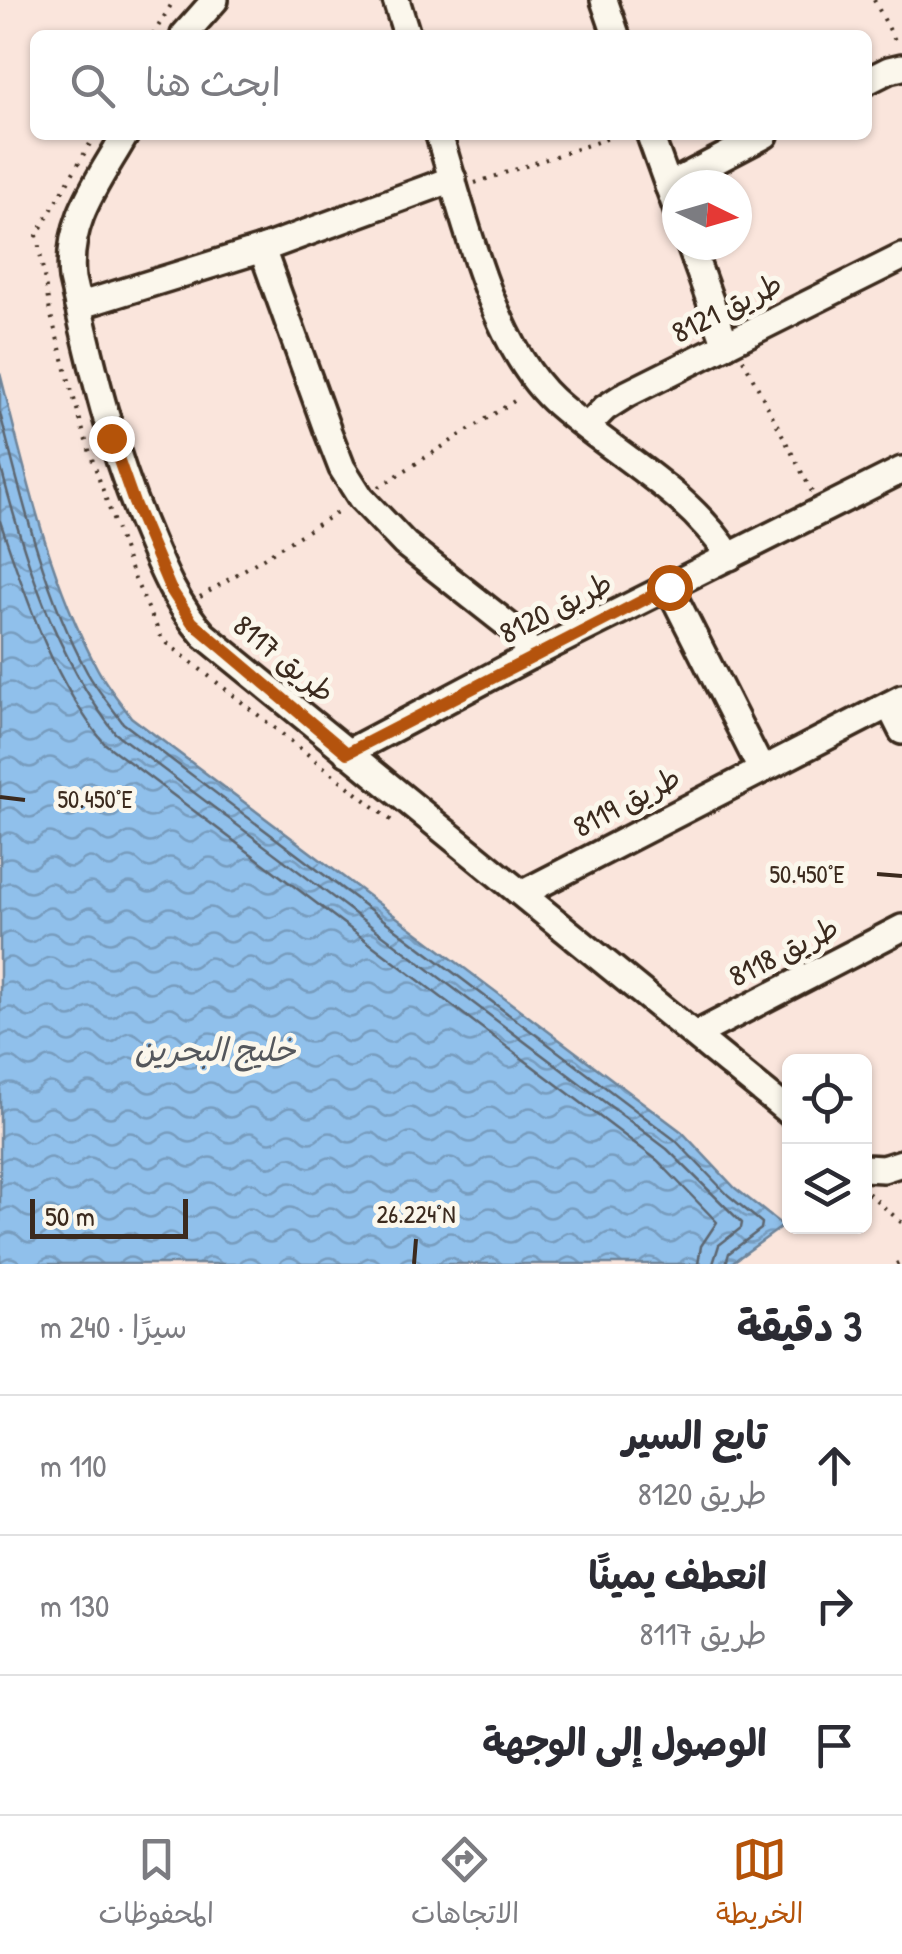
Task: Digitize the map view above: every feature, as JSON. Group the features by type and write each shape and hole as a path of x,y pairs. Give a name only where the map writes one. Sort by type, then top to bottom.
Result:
{"street":[{"path":"188,30 214,0"},
{"path":"396,0 405,30"},
{"path":"606,1 615,30"},
{"name":"طريق 8117","path":"122,140 78,216 70,258 78,306 116,454 182,608 204,635 782,1106"},
{"path":"441,140 506,335 524,367 553,400 692,512 718,536 730,557"},
{"path":"652,140 663,170"},
{"path":"714,170 758,140"},
{"path":"78,306 455,184"},
{"path":"262,249 342,468 361,498 405,544 518,633 530,656"},
{"name":"طريق 8121","path":"587,426 616,401 902,257"},
{"path":"696,260 730,343"},
{"name":"طريق 8120","path":"347,753 530,656 902,470"},
{"path":"669,587 761,768"},
{"path":"895,701 902,732"},
{"name":"طريق 8119","path":"523,893 895,701"},
{"name":"طريق 8118","path":"697,1034 902,928"},
{"path":"872,1168 902,1163"}],"path":[{"path":"156,30 174,0"},
{"path":"874,0 892,65"},
{"path":"92,140 37,235 50,312 84,438 129,566 162,639 403,830"},
{"path":"455,184 601,140"},
{"path":"730,343 821,510"},
{"path":"872,1197 902,1224"}],"water":[{"name":"خليج البحرين","path":"0,373 39,522 64,596 100,673 131,717 682,1132 735,1188 782,1227 730,1264 0,1264"}],"route":[{"path":"111,438 170,588 192,622 347,753 669,587"}]}
